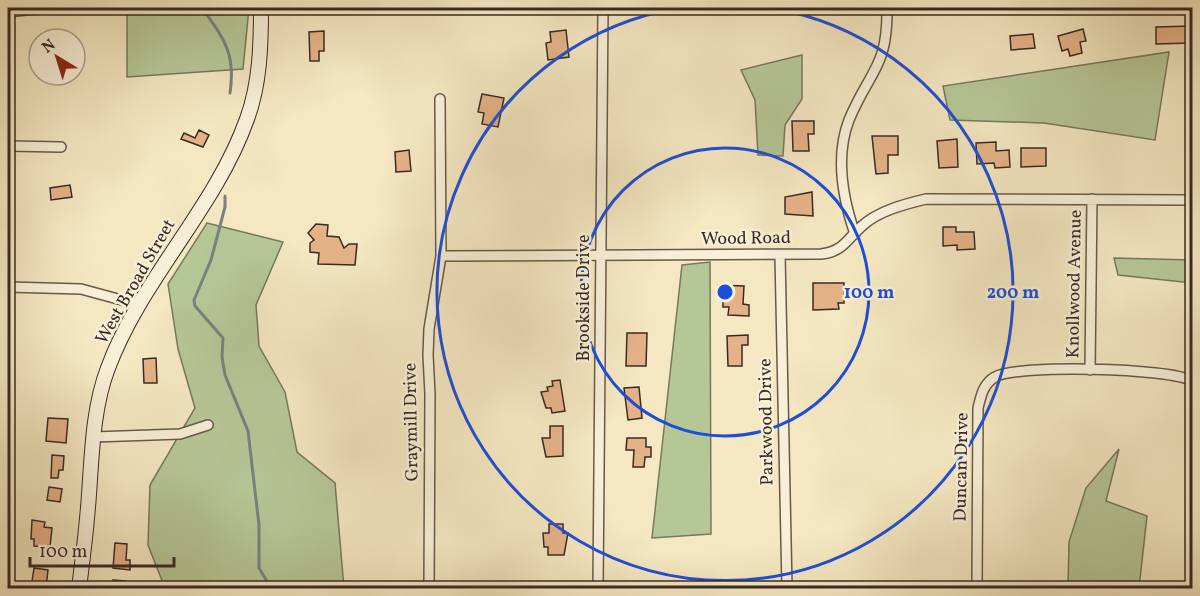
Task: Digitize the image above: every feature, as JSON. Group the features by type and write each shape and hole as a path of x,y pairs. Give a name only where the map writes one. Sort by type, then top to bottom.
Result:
{"street":[{"path":"8,12 44,8"},
{"name":"West Broad Street","path":"79,588 97,410 107,371 120,338 216,184 248,118 260,64 261,8"},
{"name":"Brookside Drive","path":"598,588 603,8"},
{"path":"855,234 843,190 843,144 854,109 882,60 886,45 887,8"},
{"path":"440,99 441,256"},
{"path":"8,146 61,147"},
{"name":"Wood Road","path":"441,256 601,257 831,253 848,244 855,234 871,220 899,206 926,199 1192,200"},
{"name":"Knollwood Avenue","path":"1090,370 1092,199"},
{"name":"Parkwood Drive","path":"780,255 787,588"},
{"name":"Graymill Drive","path":"429,588 429,329 441,256"},
{"path":"8,287 81,289 140,305"},
{"path":"1090,370 1169,373 1192,381"},
{"name":"Duncan Drive","path":"977,588 978,408 983,389 997,375 1007,372 1090,370"},
{"path":"94,437 180,434 208,424"}],"green space":[{"path":"127,8 249,8 243,69 127,77"},
{"path":"1169,52 1155,140 1044,123 950,120 943,86"},
{"path":"802,55 802,99 785,125 783,156 758,155 755,100 741,70"},
{"path":"207,223 283,242 256,305 259,346 285,392 297,452 335,483 344,588 165,588 148,545 150,485 195,408 178,349 168,284"},
{"path":"1114,258 1192,260 1192,283 1118,275"},
{"path":"710,262 711,534 652,538 682,265"},
{"path":"1119,449 1106,501 1147,516 1139,588 1068,588 1069,542 1086,488"}],"building":[{"path":"1192,26 1192,43 1156,44 1156,27"},
{"path":"1083,29 1086,41 1080,42 1082,53 1070,56 1068,49 1062,51 1058,36"},
{"path":"566,30 569,57 548,60 546,43 551,42 550,32"},
{"path":"324,31 324,51 319,51 319,61 310,61 309,32"},
{"path":"1033,34 1035,48 1011,50 1010,36"},
{"path":"482,94 504,98 498,127 482,124 484,113 478,112"},
{"path":"792,121 814,121 814,134 808,134 809,151 793,151"},
{"path":"199,130 209,135 203,147 181,139 184,133 195,138"},
{"path":"872,136 898,136 898,155 888,155 888,173 876,174"},
{"path":"957,139 958,167 939,168 937,141"},
{"path":"996,142 996,151 1009,150 1010,167 995,168 994,163 977,164 976,143"},
{"path":"1021,148 1046,148 1046,166 1021,167"},
{"path":"409,150 411,171 396,172 395,152"},
{"path":"70,185 72,197 51,200 50,188"},
{"path":"812,192 813,216 785,214 785,197"},
{"path":"316,224 328,225 327,236 339,237 344,248 349,244 357,244 355,265 318,264 319,253 310,252 310,243 314,240 308,233"},
{"path":"943,227 956,227 956,232 974,232 975,249 957,250 957,245 943,246"},
{"path":"813,283 844,283 844,303 838,303 839,309 813,310"},
{"path":"718,285 744,286 743,304 749,305 749,316 728,315 729,307 723,307 723,296 717,296"},
{"path":"627,333 647,333 646,366 626,366"},
{"path":"748,335 748,345 742,345 742,366 728,366 727,336"},
{"path":"156,358 157,383 144,383 143,359"},
{"path":"560,380 565,411 552,413 551,408 546,408 541,392 548,391 547,387 553,386 552,381"},
{"path":"639,387 642,418 628,420 624,388"},
{"path":"48,418 68,419 66,443 46,441"},
{"path":"550,426 563,426 563,456 546,457 542,438 550,438"},
{"path":"627,438 646,438 646,447 651,447 651,457 645,457 644,467 633,467 634,450 626,450"},
{"path":"52,455 64,456 63,470 59,470 58,478 51,478"},
{"path":"49,487 62,489 60,502 47,500"},
{"path":"32,520 45,522 44,527 52,528 50,547 34,546 34,539 31,539"},
{"path":"549,524 563,524 563,533 568,533 564,555 548,555 548,547 544,547 543,533 549,533"},
{"path":"115,543 127,544 126,560 130,560 130,570 113,568"},
{"path":"34,568 48,570 46,588 31,588"},
{"path":"113,580 125,581 124,588 112,588"}],"waterway":[{"path":"202,8 222,38 230,57 230,93"},
{"path":"225,196 225,207 211,260 194,300 195,306 223,338 222,357 225,375 248,431 259,525 259,568 271,588"}]}
